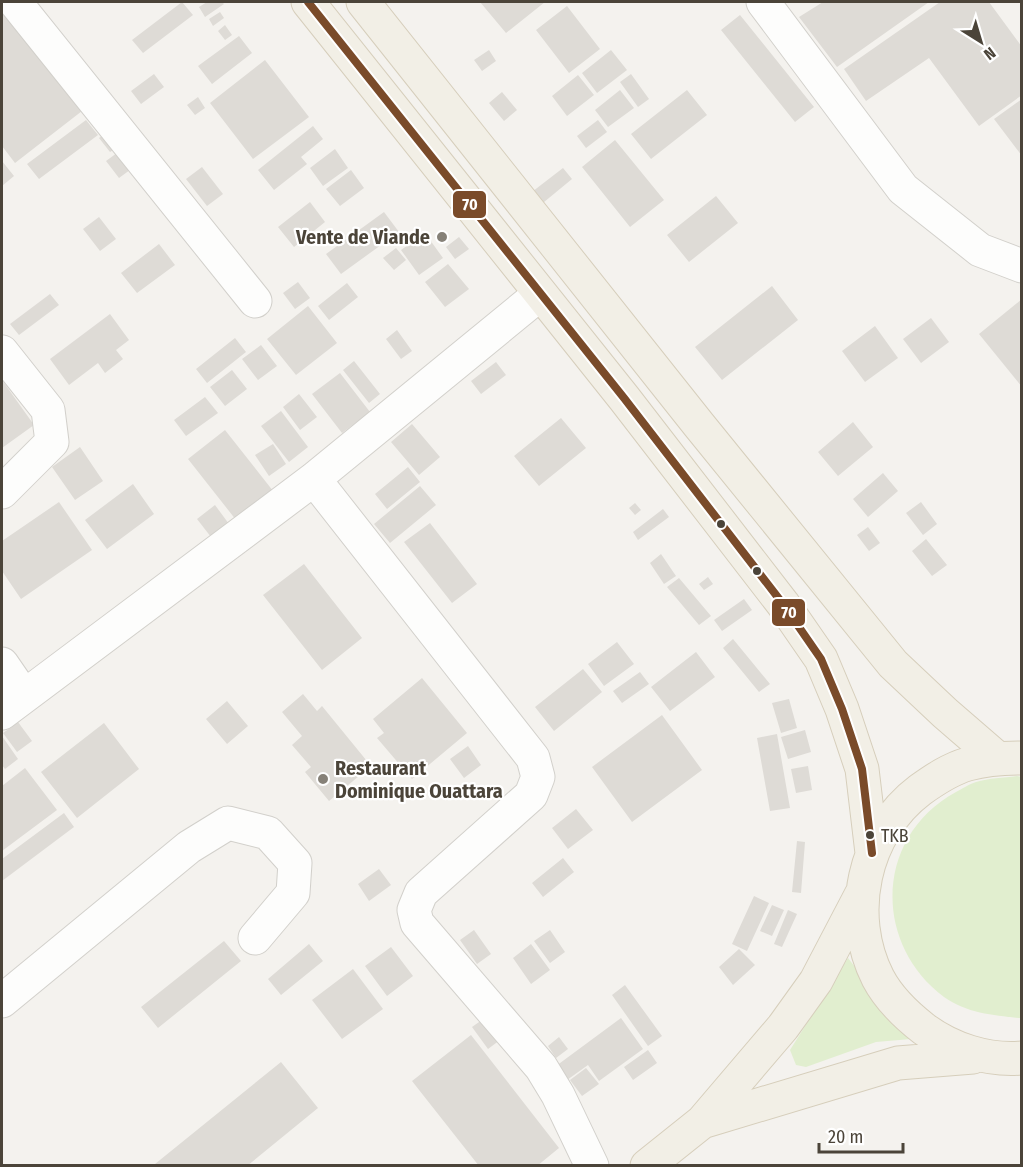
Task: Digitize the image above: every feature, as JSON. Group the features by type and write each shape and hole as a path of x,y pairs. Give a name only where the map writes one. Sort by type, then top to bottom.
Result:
{"main road":[{"path":"363,2 699,425 893,664 945,713 1010,758"},
{"path":"316,4 769,585 821,659 842,709 862,769 872,852"},
{"path":"647,1166 702,1122 783,1027 816,981 861,894 872,852 887,823 909,798 935,779 965,765 1010,758"},
{"path":"861,894 864,938 879,979 898,1006 905,1015 940,1041 981,1056"},
{"path":"702,1122 898,1063 981,1056 1021,1058"}],"street":[{"path":"15,2 255,301"},
{"path":"763,2 903,189 980,250 1022,266"},
{"path":"2,664 13,704 314,479 540,294"},
{"path":"2,352 48,410 52,442 2,492"},
{"path":"314,479 533,758 538,777 531,795 421,893 414,910 417,923 541,1067 558,1095 592,1166"},
{"path":"2,1001 189,847 228,823 268,833 295,863 293,893 255,938"}],"green space":[{"path":"1022,777 1022,1018 970,1010 944,997 921,974 904,948 895,920 893,891 898,862 910,835 929,811 973,783"},
{"path":"848,958 911,1039 876,1042 806,1067 796,1065 790,1050"}],"building":[{"path":"182,2 193,15 143,53 132,40"},
{"path":"207,2 224,4 205,17 199,7"},
{"path":"480,2 545,2 506,33"},
{"path":"823,2 929,2 837,67 799,17"},
{"path":"940,2 989,2 1022,47 1022,95 979,126 929,58 866,101 844,69"},
{"path":"567,6 600,49 569,73 536,30"},
{"path":"2,8 82,111 15,163 2,146"},
{"path":"220,12 224,18 213,26 209,19"},
{"path":"740,15 814,107 795,122 721,30"},
{"path":"225,25 232,35 225,40 218,31"},
{"path":"239,36 252,53 212,84 198,66"},
{"path":"489,50 496,61 482,71 474,60"},
{"path":"611,50 627,70 597,93 582,73"},
{"path":"265,60 309,117 253,159 210,103"},
{"path":"154,74 164,87 141,104 131,91"},
{"path":"631,74 649,99 638,107 620,82"},
{"path":"578,75 594,95 567,116 552,96"},
{"path":"620,90 634,108 608,127 595,110"},
{"path":"687,90 707,115 651,159 631,134"},
{"path":"502,92 517,110 504,121 489,103"},
{"path":"198,97 205,108 195,115 187,105"},
{"path":"1022,99 1022,156 994,119"},
{"path":"86,120 98,135 39,179 27,164"},
{"path":"598,120 607,132 586,148 577,136"},
{"path":"313,126 323,139 301,157 307,164 274,190 258,170"},
{"path":"107,132 118,147 110,152 99,138"},
{"path":"615,140 664,200 630,227 582,167"},
{"path":"335,149 348,168 323,186 310,168"},
{"path":"121,150 134,167 119,178 106,161"},
{"path":"2,161 14,176 2,186"},
{"path":"202,167 223,194 207,206 186,179"},
{"path":"563,168 572,179 538,207 528,195"},
{"path":"351,170 364,188 340,206 326,189"},
{"path":"716,196 738,223 689,262 667,235"},
{"path":"310,202 325,222 294,247 278,227"},
{"path":"384,212 399,232 341,274 326,254"},
{"path":"99,217 116,239 100,251 83,229"},
{"path":"425,233 443,258 419,275 401,250"},
{"path":"459,237 469,249 455,259 446,247"},
{"path":"159,244 175,265 137,293 121,273"},
{"path":"396,248 406,260 394,270 383,258"},
{"path":"448,264 469,289 445,307 425,282"},
{"path":"298,282 310,298 295,309 283,293"},
{"path":"347,283 358,297 329,320 318,306"},
{"path":"772,286 798,320 722,380 695,347"},
{"path":"50,294 59,305 19,335 10,324"},
{"path":"1022,299 1022,387 979,334"},
{"path":"308,306 337,343 296,375 267,339"},
{"path":"110,314 129,340 116,350 123,359 105,373 98,363 69,385 50,359"},
{"path":"931,318 949,342 921,363 903,339"},
{"path":"875,326 898,358 865,382 842,351"},
{"path":"397,330 412,351 401,359 386,339"},
{"path":"235,338 246,352 207,383 196,369"},
{"path":"261,345 277,366 258,380 242,359"},
{"path":"354,361 380,394 369,403 343,370"},
{"path":"496,362 506,375 481,394 471,381"},
{"path":"232,370 247,389 225,406 210,387"},
{"path":"340,373 370,412 342,433 312,394"},
{"path":"2,380 34,425 2,448"},
{"path":"299,394 317,417 300,430 283,407"},
{"path":"205,397 218,413 186,436 174,420"},
{"path":"281,411 308,447 289,462 261,426"},
{"path":"561,418 586,448 539,486 514,456"},
{"path":"853,422 873,447 838,476 818,452"},
{"path":"412,424 440,457 419,475 391,442"},
{"path":"225,430 277,496 240,525 188,459"},
{"path":"273,444 286,464 269,476 255,455"},
{"path":"80,447 103,481 75,500 52,467"},
{"path":"408,467 420,482 387,509 375,494"},
{"path":"883,473 898,491 868,517 853,499"},
{"path":"133,484 154,514 107,549 85,520"},
{"path":"420,486 436,505 390,543 374,524"},
{"path":"59,502 92,550 21,599 2,571 2,541"},
{"path":"921,502 937,524 923,535 906,513"},
{"path":"635,503 641,510 635,515 629,508"},
{"path":"215,505 229,524 211,537 197,519"},
{"path":"663,509 669,517 638,540 633,532"},
{"path":"430,523 477,584 452,603 404,542"},
{"path":"868,527 880,543 869,551 857,535"},
{"path":"926,539 947,565 932,576 912,551"},
{"path":"661,554 676,576 664,584 650,563"},
{"path":"304,564 362,638 322,670 263,595"},
{"path":"708,577 713,584 704,590 699,584"},
{"path":"679,578 711,616 699,625 667,587"},
{"path":"744,599 752,610 722,631 714,620"},
{"path":"733,639 770,684 759,692 723,648"},
{"path":"617,642 634,664 604,686 588,664"},
{"path":"696,652 715,677 670,711 651,687"},
{"path":"583,669 602,692 554,731 535,707"},
{"path":"640,672 649,684 622,703 613,691"},
{"path":"422,678 467,733 412,779 377,738 384,733 373,719"},
{"path":"303,694 317,711 322,706 371,766 329,801 305,772 311,767 292,745 302,736 282,712"},
{"path":"789,699 797,728 781,733 772,703"},
{"path":"227,701 248,726 227,744 206,719"},
{"path":"662,715 702,770 632,822 592,767"},
{"path":"18,722 32,741 17,752 3,733"},
{"path":"104,723 139,769 77,818 41,772"},
{"path":"805,730 811,752 788,759 781,737"},
{"path":"777,734 790,808 770,811 757,738"},
{"path":"2,736 18,759 5,769 2,765"},
{"path":"468,746 481,765 464,778 450,759"},
{"path":"808,766 812,790 796,793 791,769"},
{"path":"25,768 57,810 2,851 2,786"},
{"path":"576,809 593,830 568,849 552,828"},
{"path":"64,813 74,827 2,881 2,859"},
{"path":"797,841 805,842 801,893 792,892"},
{"path":"563,858 574,872 543,897 532,883"},
{"path":"379,869 391,885 369,901 358,884"},
{"path":"754,896 769,903 747,951 732,944"},
{"path":"772,905 784,910 772,936 760,931"},
{"path":"788,910 797,914 782,947 774,944"},
{"path":"474,930 491,954 477,964 460,940"},
{"path":"550,930 565,952 550,963 534,941"},
{"path":"224,941 241,961 158,1028 141,1007"},
{"path":"309,944 323,961 281,995 268,979"},
{"path":"531,944 550,970 531,984 513,958"},
{"path":"391,947 413,976 387,996 365,966"},
{"path":"739,949 755,965 733,985 719,967"},
{"path":"353,969 383,1009 342,1039 312,1000"},
{"path":"625,985 662,1036 648,1046 612,995"},
{"path":"489,1015 504,1037 488,1049 472,1027"},
{"path":"621,1018 643,1049 599,1081 588,1065 567,1080 556,1066"},
{"path":"471,1035 559,1148 537,1166 479,1166 412,1081"},
{"path":"559,1037 568,1049 556,1058 548,1046"},
{"path":"648,1050 657,1063 633,1080 624,1067"},
{"path":"281,1062 318,1108 247,1166 156,1166 155,1164"},
{"path":"586,1068 599,1084 582,1096 570,1080"}],"transit line":[{"name":"70","path":"308,2 624,398 783,604 821,659 842,709 862,769 872,853"}],"place":[{"name":"Vente de Viande","path":"442,237"},
{"name":"Restaurant Dominique Ouattara","path":"323,779"},
{"name":"TKB","path":"870,835"}]}
